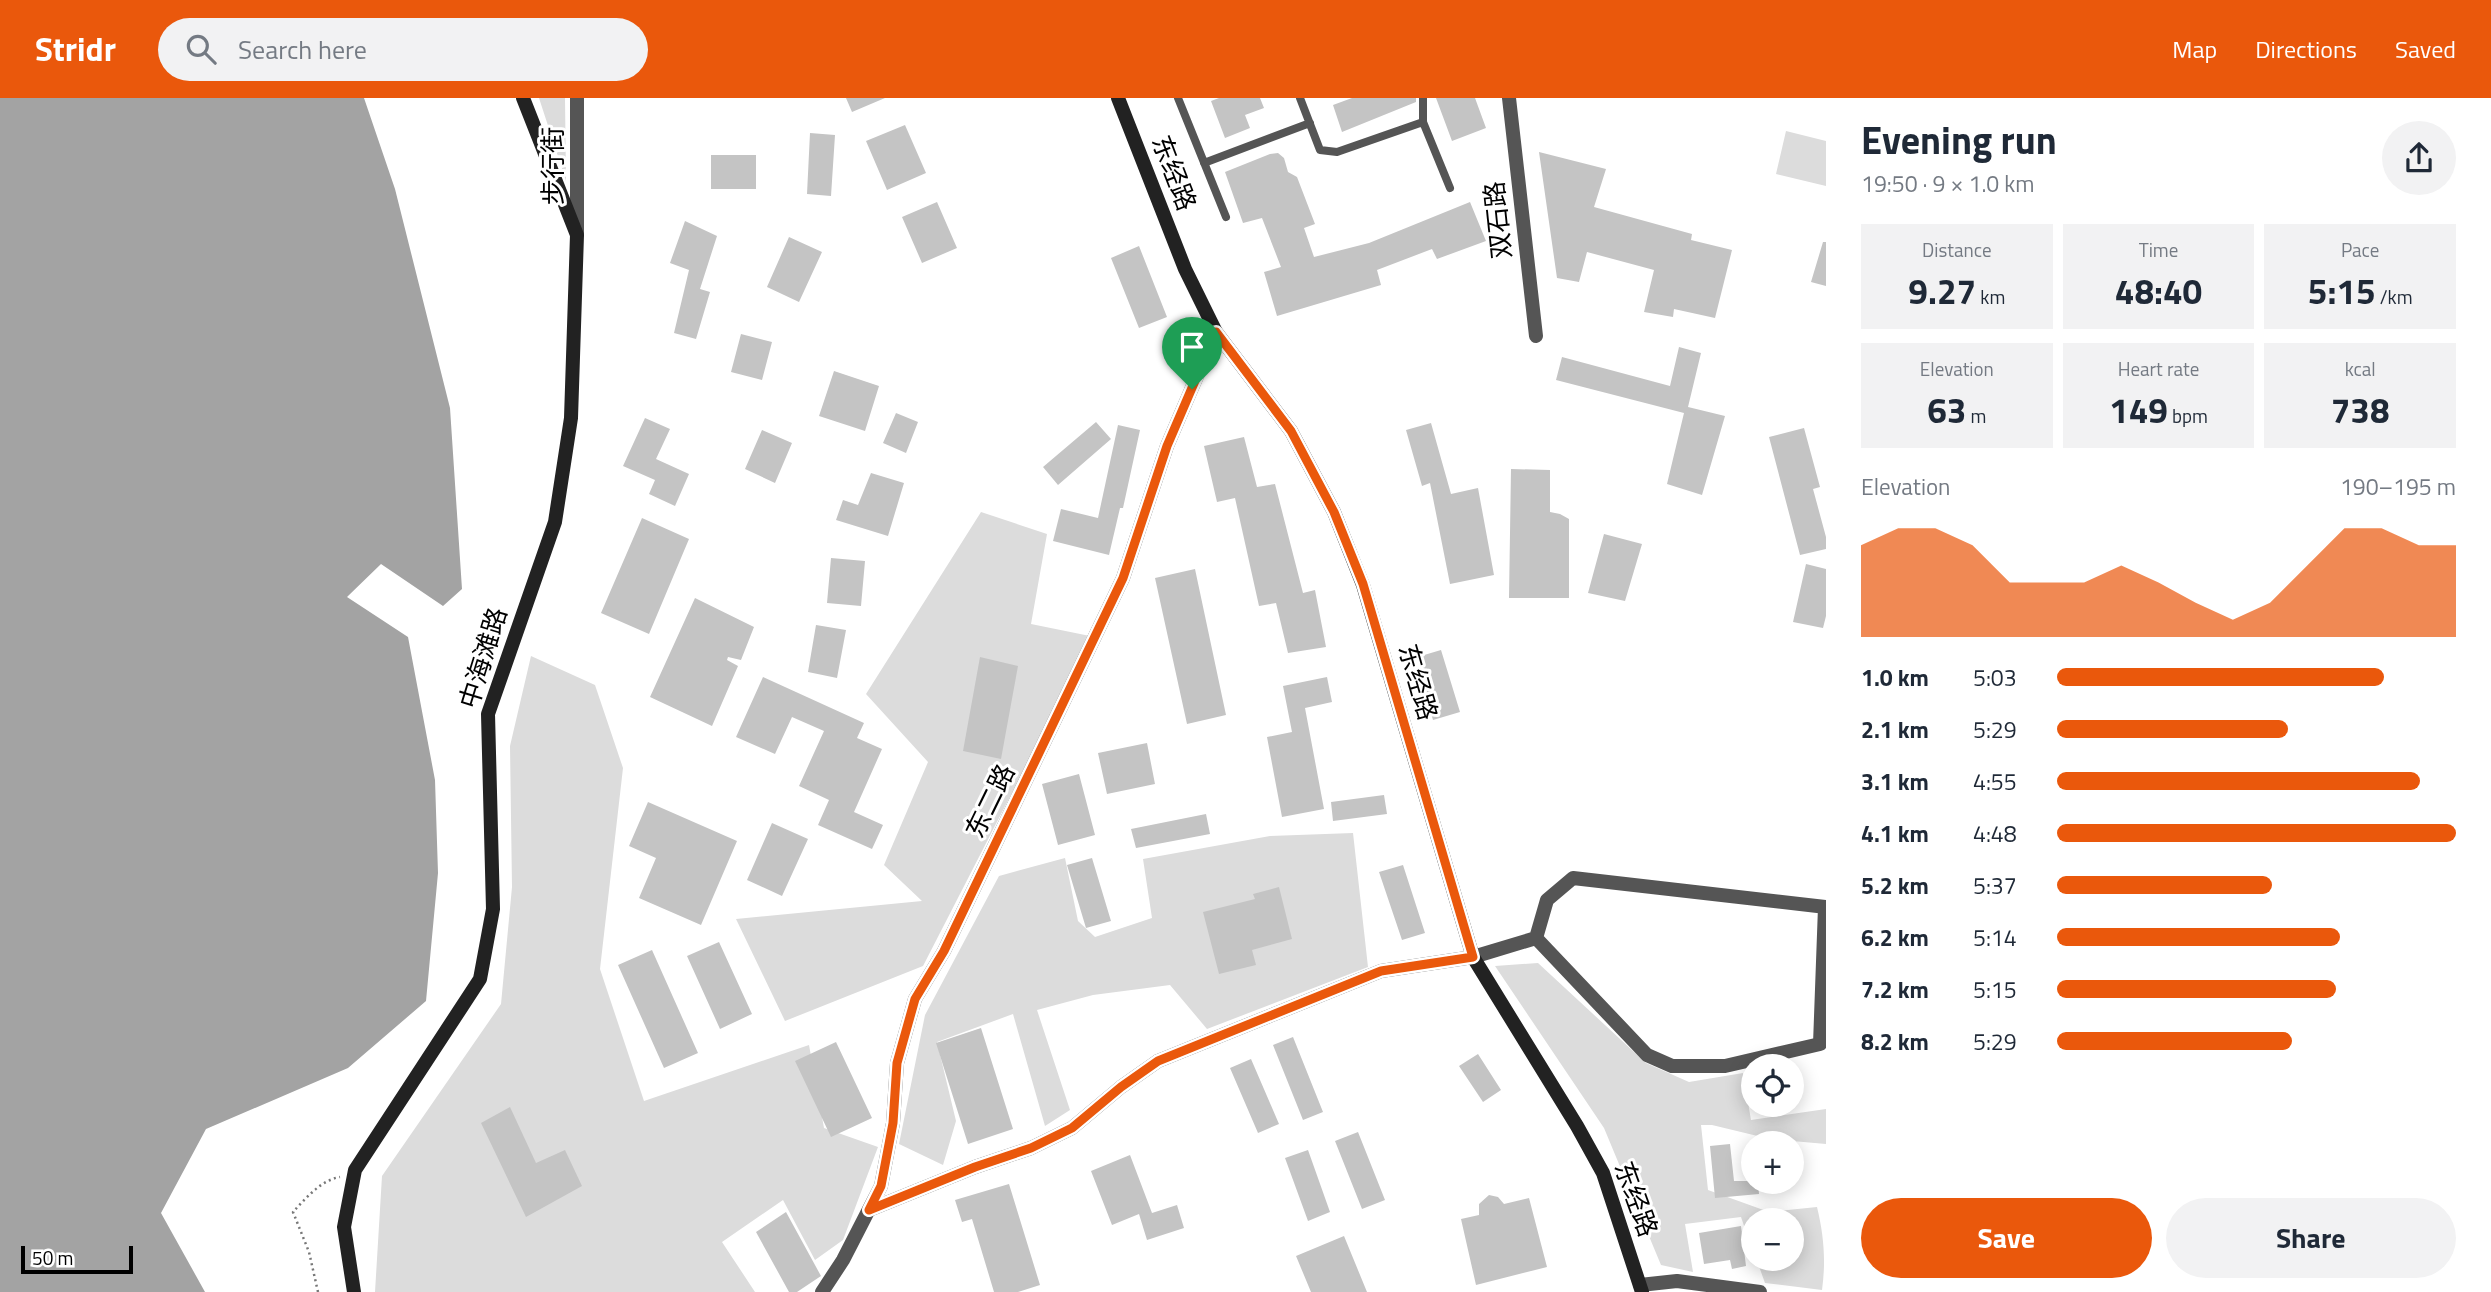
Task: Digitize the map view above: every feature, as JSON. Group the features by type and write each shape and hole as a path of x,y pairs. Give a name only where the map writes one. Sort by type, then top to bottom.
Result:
{"main road":[{"name":"中海滩路","path":"354,1292 344,1227 355,1170 480,979 493,909 488,714 555,522 571,418 577,235 523,98"},
{"name":"东经路","path":"1118,98 1185,269 1216,332 1291,431 1334,512 1363,584 1473,957 1603,1173 1641,1288"}],"street":[{"name":"步行街","path":"577,98 577,235"},
{"name":"双石路","path":"1509,98 1536,336"},
{"name":"东二路","path":"822,1292 843,1261 881,1186 893,1123 897,1063 915,999 944,951 1123,578 1167,446 1216,332"},
{"path":"1573,878 1826,907 1820,1044 1725,1066 1672,1066 1647,1055 1536,938 1547,900 1573,878"},
{"path":"869,1210 975,1167 1031,1148 1072,1128 1121,1087 1158,1061 1381,971 1473,957 1536,938"},
{"path":"1641,1288 1676,1282 1760,1292"}],"lane":[{"path":"1178,98 1226,217"},
{"path":"1300,98 1320,150 1337,152 1423,122"},
{"path":"1423,98 1423,122 1450,188"},
{"path":"1203,163 1310,123"}],"path":[{"path":"318,1292 309,1252 293,1212 310,1193 334,1178 354,1175"}],"shaded area":[{"path":"0,98 364,98 395,189 450,408 462,589 443,606 381,564 347,597 408,637 435,780 438,873 426,1001 348,1068 206,1129 161,1213 205,1292 0,1292"},
{"path":"539,98 565,98 566,181"},
{"path":"1786,131 1826,141 1826,186 1776,174"},
{"path":"981,512 1047,534 1031,624 1090,636 923,966 785,1021 736,919 922,901 884,865 928,762 866,694"},
{"path":"531,656 595,685 623,768 600,969 644,1101 809,1045 824,1128 878,1147 843,1240 815,1260 783,1200 722,1242 755,1292 375,1292 382,1176 501,1004 512,887 510,746"},
{"path":"1353,833 1368,967 1207,1029 1170,985 1093,995 1037,1010 1070,1110 1045,1126 1013,1014 937,1042 956,1121 943,1165 899,1144 925,1015 999,876 1065,858 1078,921 1095,937 1152,918 1143,859 1270,836"},
{"path":"1538,963 1646,1063 1689,1082 1741,1073 1741,1117 1750,1117 1751,1120 1804,1117 1804,1112 1826,1109 1826,1144 1804,1142 1804,1131 1741,1132 1701,1125 1708,1190 1758,1208 1741,1208 1741,1217 1685,1224 1693,1272 1661,1265 1604,1128 1495,966"},
{"path":"1817,1207 1824,1248 1822,1290 1765,1283 1761,1271 1804,1271 1804,1208"}],"building":[{"path":"846,98 885,98 852,112"},
{"path":"1219,98 1260,98 1264,108 1245,115 1250,128 1225,138 1211,101"},
{"path":"1352,98 1416,98 1416,102 1342,132 1333,105"},
{"path":"1436,98 1475,98 1486,128 1452,141"},
{"path":"905,125 926,173 887,190 866,141"},
{"path":"810,133 835,135 831,196 807,194"},
{"path":"1539,152 1606,169 1594,207 1692,234 1691,240 1732,250 1715,318 1674,309 1673,317 1644,312 1654,270 1587,252 1579,282 1557,278"},
{"path":"1278,153 1284,158 1288,172 1297,177 1315,224 1304,228 1314,257 1369,243 1470,202 1486,241 1437,259 1432,249 1377,270 1381,285 1277,316 1264,272 1281,267 1262,218 1243,223 1225,172"},
{"path":"711,155 756,155 756,189 711,189"},
{"path":"937,202 957,248 922,263 902,217"},
{"path":"685,221 717,236 700,289 710,292 696,339 674,333 689,270 670,263"},
{"path":"789,237 822,252 799,302 767,287"},
{"path":"1823,242 1826,242 1826,286 1811,282"},
{"path":"1139,246 1167,317 1139,328 1111,258"},
{"path":"741,334 772,342 762,380 731,372"},
{"path":"1679,347 1701,353 1688,407 1725,416 1702,495 1667,484 1684,413 1556,380 1562,357 1670,386"},
{"path":"834,371 879,386 865,431 819,416"},
{"path":"896,413 918,422 906,453 883,443"},
{"path":"645,418 670,429 656,459 689,474 675,506 649,494 655,480 623,466"},
{"path":"1096,422 1111,439 1058,485 1043,467"},
{"path":"1431,423 1451,494 1478,488 1494,575 1450,584 1430,483 1422,486 1406,430"},
{"path":"1118,425 1140,430 1123,508 1120,508 1109,555 1053,541 1061,509 1098,518"},
{"path":"1804,428 1820,487 1813,489 1826,537 1826,549 1800,555 1769,437"},
{"path":"762,430 792,443 775,483 745,469"},
{"path":"1244,437 1257,487 1275,484 1303,593 1315,590 1326,647 1288,653 1276,603 1259,606 1235,498 1217,502 1204,446"},
{"path":"1511,469 1550,470 1550,512 1569,519 1569,598 1509,598"},
{"path":"871,473 904,483 888,536 836,520 843,500 858,505"},
{"path":"642,518 689,539 649,634 601,613"},
{"path":"1604,534 1642,544 1625,601 1588,593"},
{"path":"831,558 865,561 861,606 827,603"},
{"path":"1806,564 1826,569 1826,616 1823,628 1793,622"},
{"path":"1195,569 1226,715 1187,724 1155,578"},
{"path":"695,598 754,627 741,660 728,657 727,660 738,666 712,726 650,697"},
{"path":"816,625 846,630 837,678 808,672"},
{"path":"1441,650 1460,712 1433,720 1414,658"},
{"path":"980,657 1018,666 1001,759 963,751"},
{"path":"763,677 864,723 857,738 882,749 854,812 883,825 872,849 818,825 829,800 799,786 824,731 792,717 775,754 736,737"},
{"path":"1327,677 1332,702 1305,708 1324,809 1282,817 1267,737 1292,732 1283,686"},
{"path":"1147,743 1155,784 1107,794 1098,753"},
{"path":"1079,774 1095,835 1058,845 1042,784"},
{"path":"1384,795 1387,814 1333,821 1331,802"},
{"path":"648,802 737,841 701,925 639,898 656,858 629,846"},
{"path":"1206,814 1210,834 1136,848 1131,829"},
{"path":"772,823 808,839 782,896 747,880"},
{"path":"1092,858 1111,921 1086,928 1067,865"},
{"path":"1403,865 1425,933 1402,940 1379,872"},
{"path":"1279,887 1292,939 1252,950 1256,965 1219,974 1203,912 1255,899 1253,894"},
{"path":"719,942 752,1014 720,1029 687,956"},
{"path":"652,950 698,1053 664,1068 618,965"},
{"path":"981,1028 1013,1129 968,1144 936,1043"},
{"path":"1293,1037 1323,1112 1303,1120 1273,1045"},
{"path":"836,1042 872,1118 831,1137 795,1061"},
{"path":"1478,1054 1501,1090 1483,1102 1459,1066"},
{"path":"1251,1059 1279,1124 1258,1133 1230,1068"},
{"path":"510,1107 536,1163 565,1150 582,1186 526,1217 481,1123"},
{"path":"1358,1132 1385,1200 1362,1209 1335,1141"},
{"path":"1730,1144 1734,1181 1741,1181 1741,1194 1759,1194 1715,1198 1710,1146"},
{"path":"1308,1150 1330,1212 1308,1221 1285,1158"},
{"path":"1130,1155 1152,1213 1177,1205 1184,1228 1147,1240 1139,1214 1112,1225 1091,1171"},
{"path":"1009,1184 1040,1285 1018,1292 994,1292 972,1219 962,1222 955,1200"},
{"path":"1489,1195 1498,1197 1504,1204 1529,1198 1547,1267 1476,1285 1461,1219 1479,1215 1479,1204"},
{"path":"786,1212 821,1276 797,1292 789,1292 756,1232"},
{"path":"1741,1226 1741,1267 1732,1269 1730,1260 1704,1264 1699,1233"},
{"path":"1344,1236 1367,1292 1311,1292 1296,1256"}],"route":[{"path":"1216,332 1291,431 1334,512 1363,584 1473,957 1381,971 1158,1061 1121,1087 1072,1128 1031,1148 975,1167 869,1210 881,1186 893,1123 897,1063 915,999 944,951 1123,578 1167,446 1192,389 1216,332"}]}
